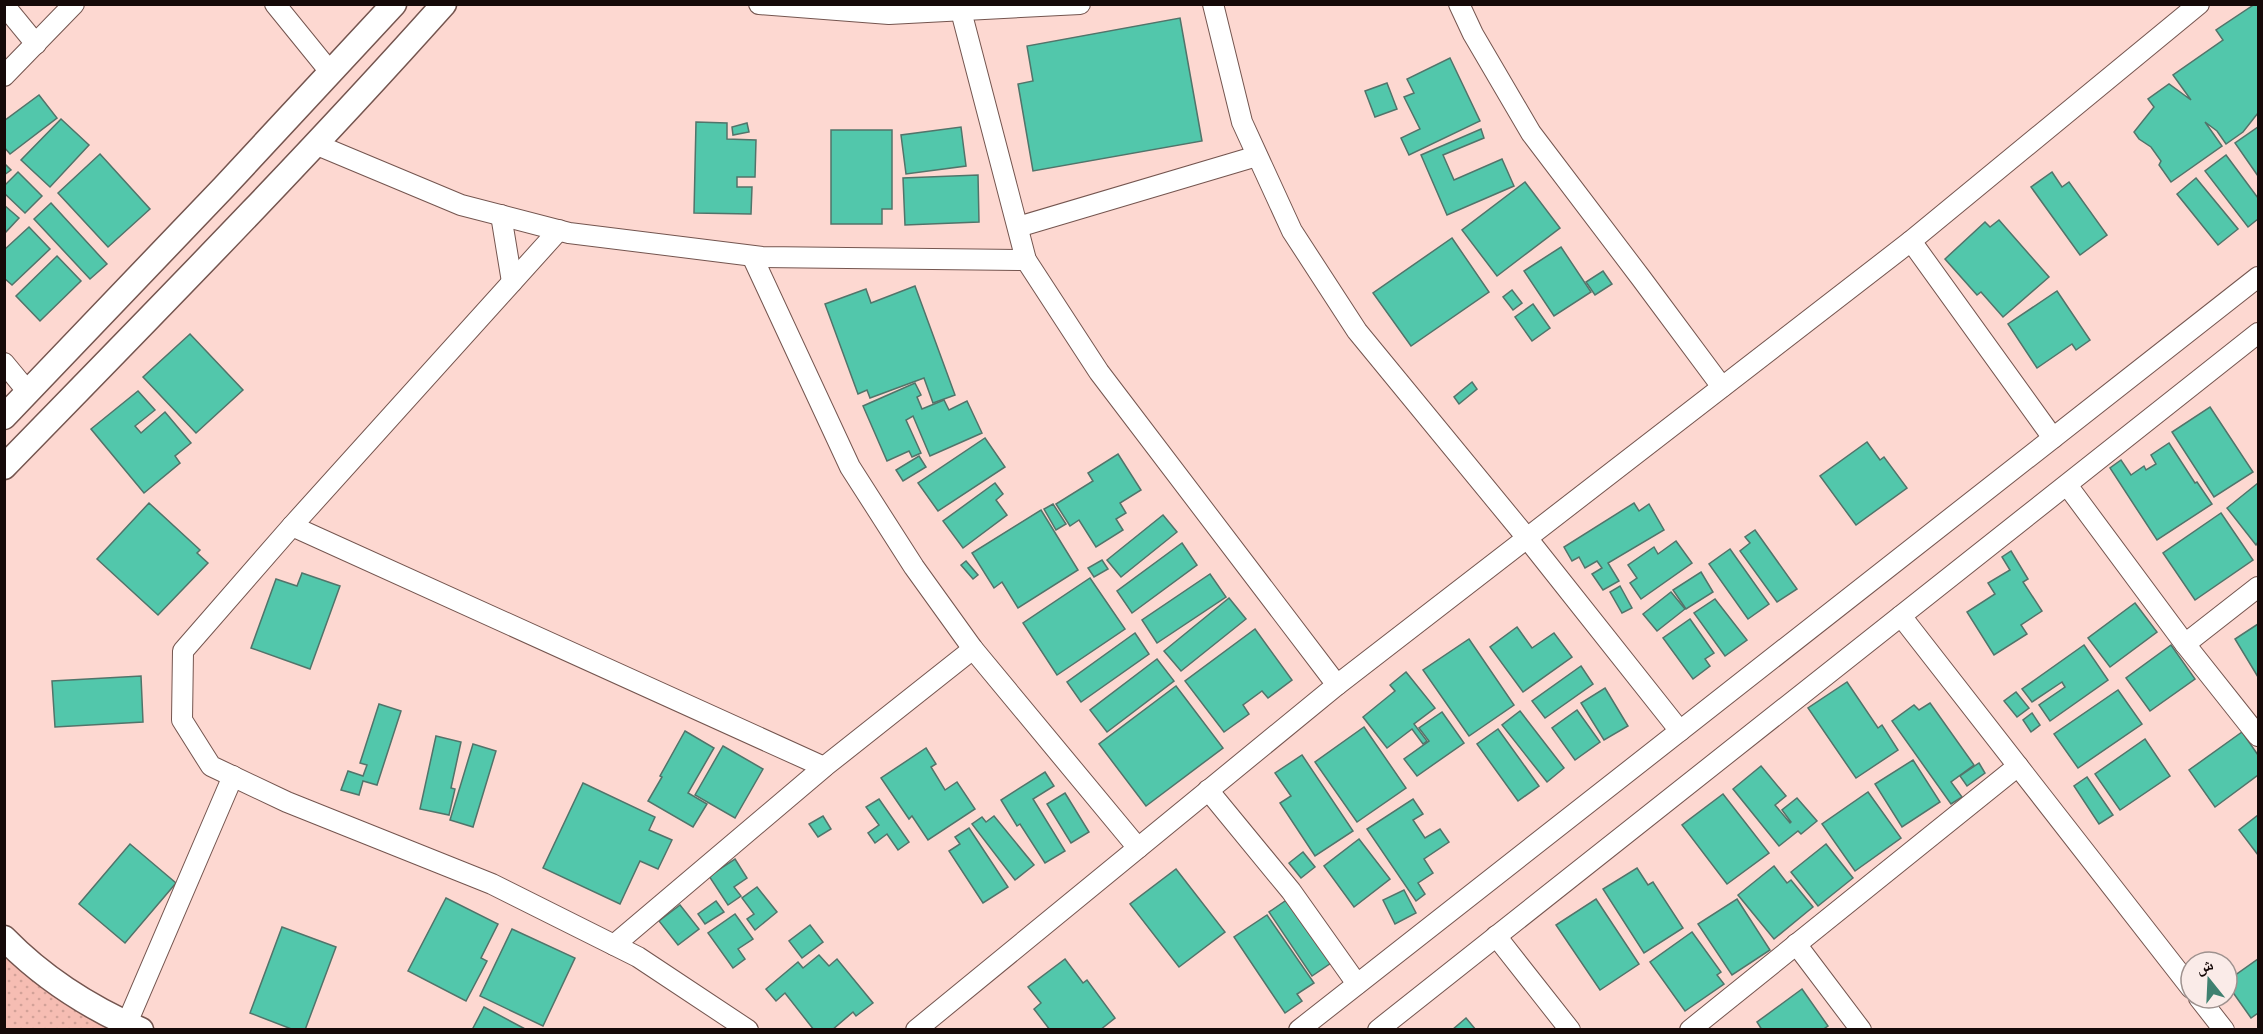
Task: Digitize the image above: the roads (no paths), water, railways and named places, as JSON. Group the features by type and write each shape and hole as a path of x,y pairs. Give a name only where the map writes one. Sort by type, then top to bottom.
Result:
{"main road":[{"path":"4,417 394,4"},
{"path":"4,467 315,144 444,4"},
{"path":"4,938 29,962 74,996 134,1026"}],"street":[{"path":"4,76 74,4"},
{"path":"275,4 331,73"},
{"path":"759,4 889,14 1080,4"},
{"path":"1213,4 1242,122 1292,231 1358,331 1527,538 1680,731"},
{"path":"1459,4 1473,34 1530,133 1722,387"},
{"path":"916,1029 1337,685 1911,241 2199,4"},
{"path":"4,5 36,44"},
{"path":"961,11 1026,260 1099,372 1337,685"},
{"path":"315,144 461,204 559,230 752,256 1026,260"},
{"path":"1018,227 1257,156"},
{"path":"501,215 512,282"},
{"path":"559,230 292,526 183,651 182,720 211,766 286,802 492,884 638,957 748,1029"},
{"path":"1911,241 2053,438"},
{"path":"752,256 850,467 914,567 973,649 1138,848"},
{"path":"1299,1029 2259,277"},
{"path":"1378,1029 2259,333"},
{"path":"4,363 28,392"},
{"path":"2067,485 2185,644 2259,736"},
{"path":"292,526 824,767"},
{"path":"2185,644 2259,587"},
{"path":"1901,616 2179,973"},
{"path":"614,945 824,767 973,649"},
{"path":"1690,1029 2018,766"},
{"path":"134,1026 233,776"},
{"path":"1208,790 1290,891 1357,984"},
{"path":"1496,936 1570,1029"},
{"path":"1796,944 1861,1029"},
{"path":"2208,1010 2223,1029"}]}
